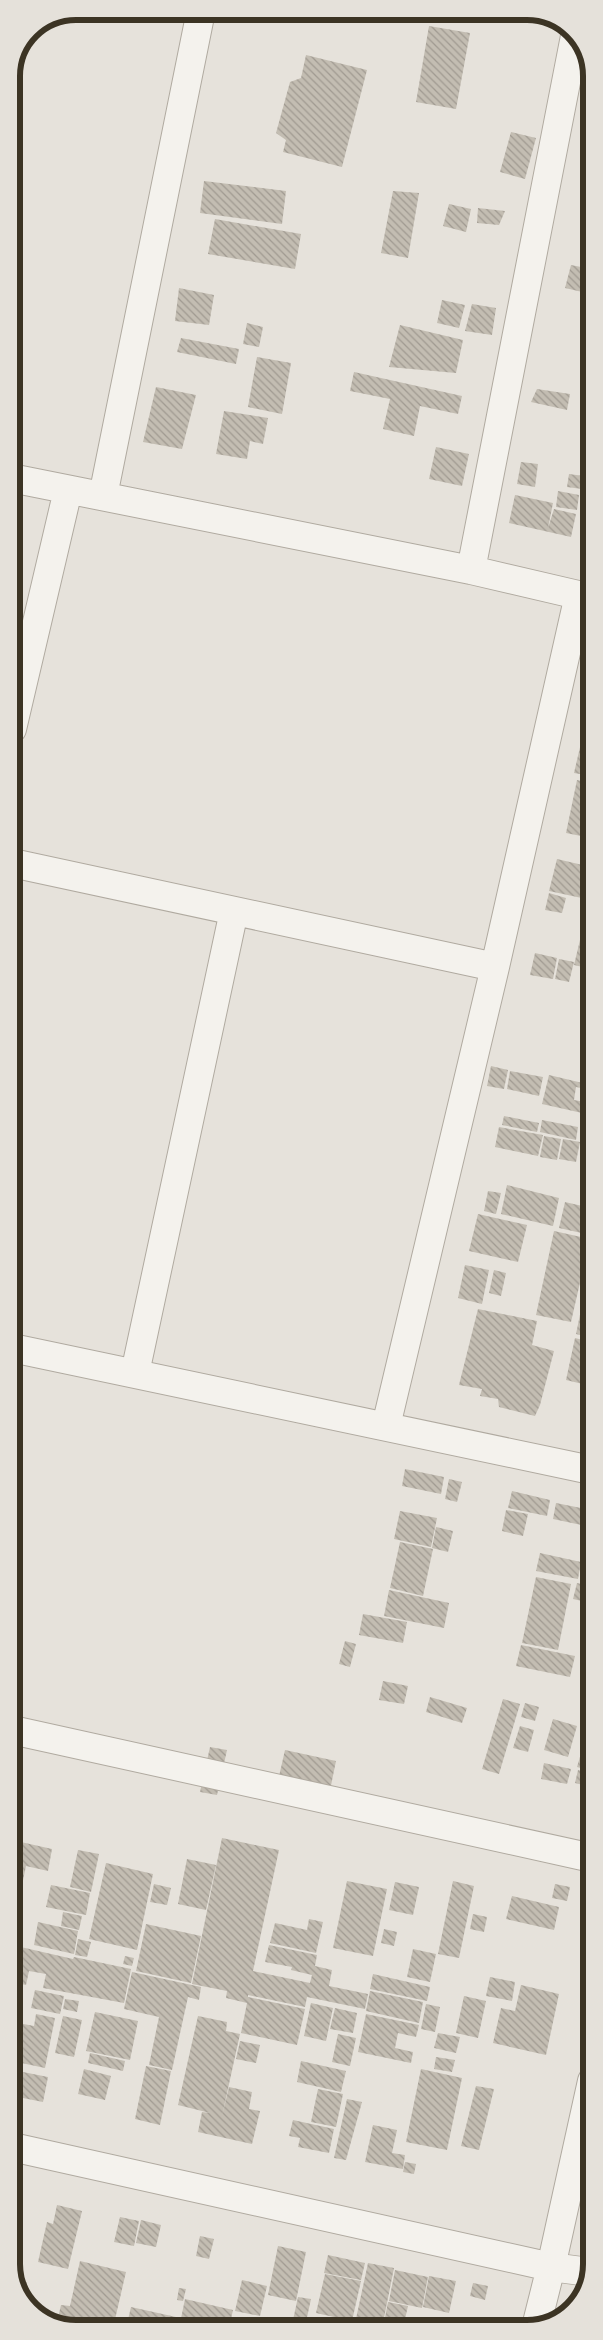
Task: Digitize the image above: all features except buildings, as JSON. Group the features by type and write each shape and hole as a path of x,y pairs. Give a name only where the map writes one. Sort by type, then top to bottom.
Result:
{"street":[{"path":"103,496 199,20"},
{"path":"472,570 573,45"},
{"path":"20,480 472,570 583,596"},
{"path":"20,695 68,490"},
{"path":"386,1426 583,604"},
{"path":"20,865 495,967"},
{"path":"135,1374 234,911"},
{"path":"20,1350 583,1468"},
{"path":"20,1732 583,1856"},
{"path":"538,2319 583,2122"},
{"path":"20,2149 551,2267 582,2271"}]}
